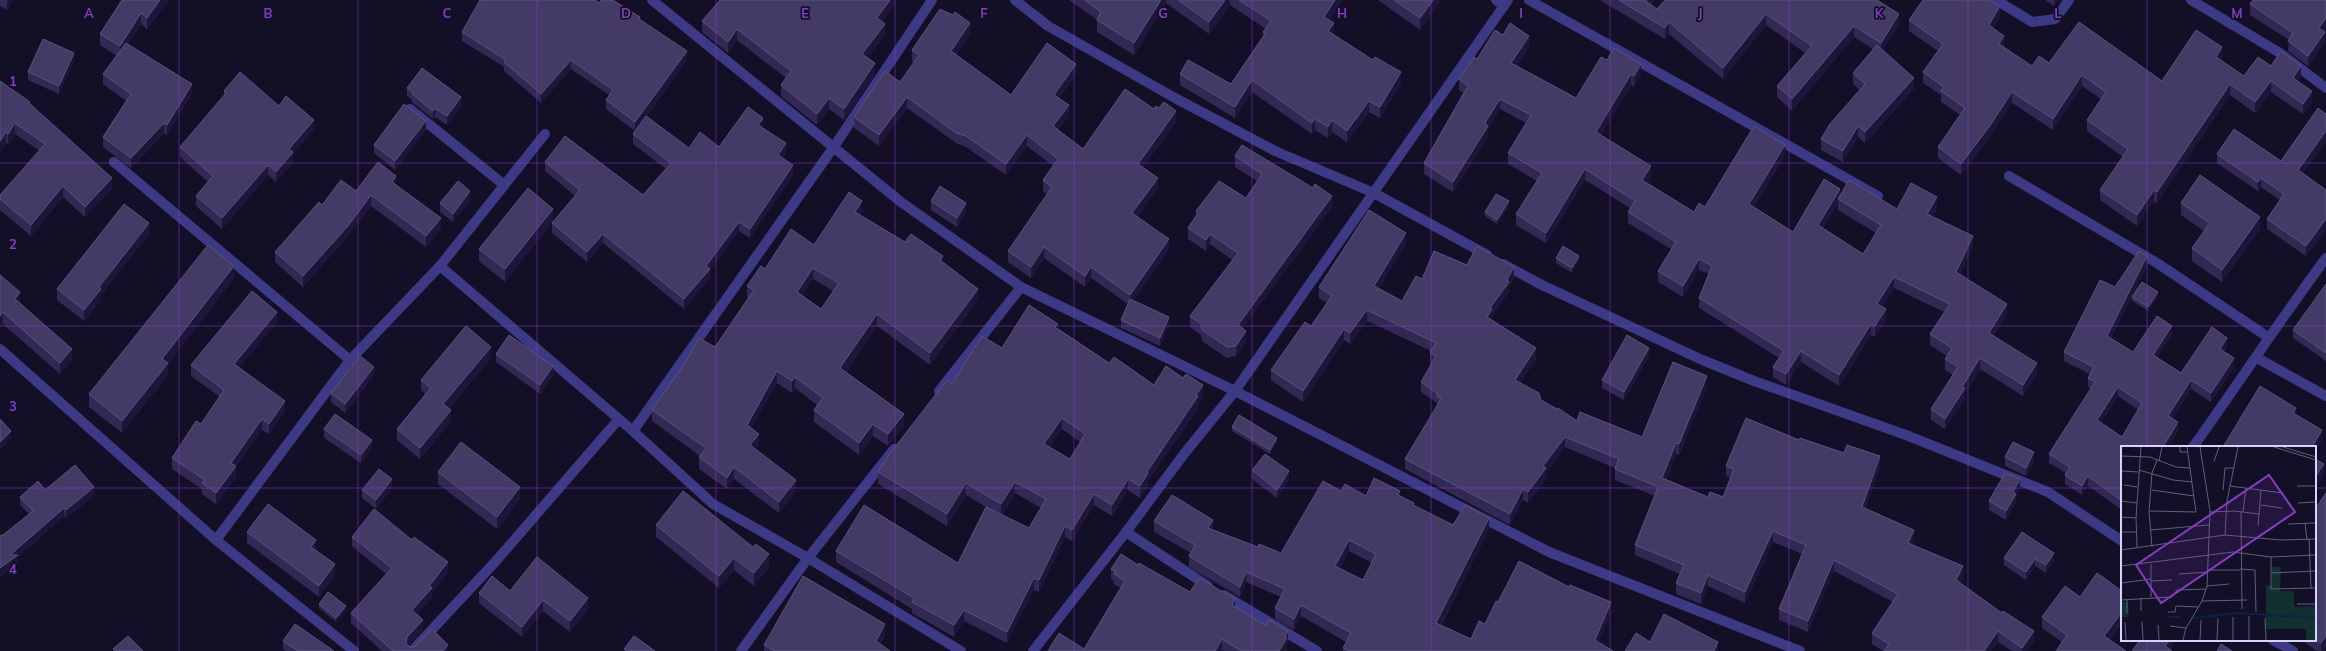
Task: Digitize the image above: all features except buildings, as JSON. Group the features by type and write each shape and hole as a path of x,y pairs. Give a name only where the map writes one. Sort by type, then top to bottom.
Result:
{"street":[{"path":"652,0 901,202 1021,287 1235,391 1549,552 1800,651"},
{"path":"633,431 833,148 932,0"},
{"path":"1015,0 1048,26 1176,98 1275,150 1374,193 1542,285 1638,332 1754,381 1906,435 2048,492 2121,539"},
{"path":"1529,0 1878,196"},
{"path":"1996,0 2032,22 2055,20 2069,0"},
{"path":"2191,0 2280,53 2326,88"},
{"path":"1034,651 1184,454 1235,391 1374,193 1503,2"},
{"path":"404,104 504,184"},
{"path":"216,540 350,360 440,266 545,134"},
{"path":"114,162 350,360"},
{"path":"2009,176 2157,263 2268,337"},
{"path":"2194,446 2257,358 2268,337 2326,258"},
{"path":"440,266 618,420 633,431 713,504 808,558 961,651"},
{"path":"934,398 1021,287"},
{"path":"0,349 216,540 354,651"},
{"path":"2257,358 2326,396"},
{"path":"412,651 496,561 618,420"},
{"path":"741,651 808,558 900,441"},
{"path":"1126,532 1191,576 1317,651"},
{"path":"2275,641 2294,651"}]}
